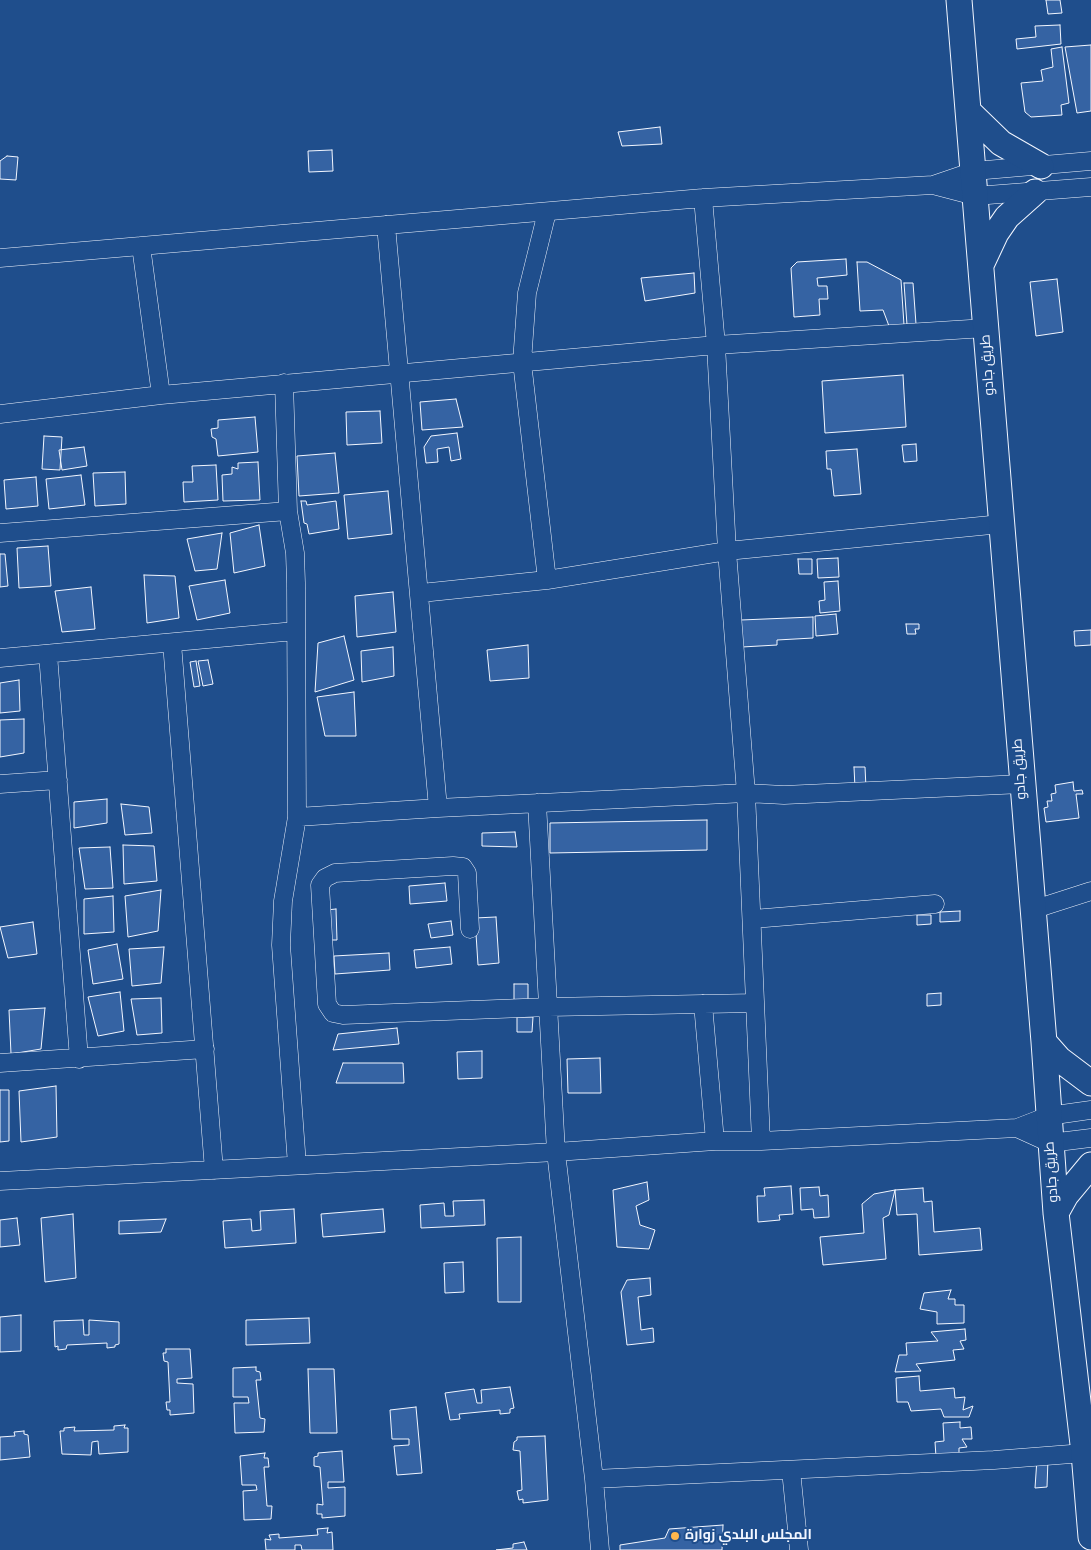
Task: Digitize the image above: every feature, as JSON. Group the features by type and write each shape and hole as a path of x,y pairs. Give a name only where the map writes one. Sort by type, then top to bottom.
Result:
{"highway":[{"name":"طريق جادو","path":"959,0 1044,1042 1050,1143 1056,1212 1084,1453 1091,1536"},
{"path":"968,111 1001,143 1041,166"},
{"path":"980,268 996,233 1007,217 1035,192"},
{"path":"1044,1042 1059,1059 1091,1083"},
{"path":"1056,1212 1066,1195 1091,1165"}],"street":[{"path":"0,258 703,198 933,185 974,171 1091,161"},
{"path":"933,185 975,196 1091,188"},
{"path":"703,198 716,345 727,551 746,793 753,919 761,1141"},
{"path":"547,212 527,293 522,362 547,580"},
{"path":"386,225 421,593 438,808"},
{"path":"141,246 161,395"},
{"path":"0,414 284,383 716,345 986,328"},
{"path":"284,383 288,511 295,553 297,817 282,901 281,945 297,1165"},
{"path":"0,533 288,511"},
{"path":"421,593 547,580 727,551 1001,524"},
{"path":"0,658 295,631"},
{"path":"172,643 214,1170"},
{"path":"48,654 79,1059"},
{"path":"0,784 58,780"},
{"path":"297,817 746,793 784,794 1022,784"},
{"path":"537,803 556,1152 594,1479 600,1550"},
{"path":"470,930 467,873 463,868 404,869 335,873 330,875 320,885 328,1004 333,1012 343,1015 549,1007 755,1003"},
{"path":"1032,910 1091,890"},
{"path":"753,919 935,904"},
{"path":"703,1004 715,1141"},
{"path":"0,1063 205,1049"},
{"path":"0,1181 556,1152 715,1141 761,1141 1017,1128 1048,1116 1091,1110"},
{"path":"1017,1128 1050,1143 1091,1138"},
{"path":"594,1479 1084,1453"},
{"path":"791,1470 799,1550"}],"building":[{"path":"1046,0 1060,0 1062,13 1048,14"},
{"path":"1060,25 1061,44 1017,49 1016,39 1036,37 1035,26"},
{"path":"1091,45 1091,111 1077,113 1065,47"},
{"path":"1062,47 1069,103 1061,105 1062,115 1031,117 1025,112 1021,83 1043,81 1041,70 1053,67 1051,49"},
{"path":"660,127 662,144 622,146 618,132"},
{"path":"332,150 333,171 309,172 308,151"},
{"path":"7,156 18,157 16,180 0,179 0,161"},
{"path":"846,259 847,275 817,278 818,286 827,286 828,299 819,299 820,315 794,317 791,268 797,262"},
{"path":"857,262 867,262 901,280 904,325 889,326 883,310 860,311"},
{"path":"694,273 695,293 645,301 641,278"},
{"path":"1057,279 1063,332 1036,336 1030,282"},
{"path":"904,283 913,283 916,324 907,325"},
{"path":"903,375 906,427 825,433 822,381"},
{"path":"456,399 463,427 422,430 420,402"},
{"path":"380,411 382,443 347,445 346,412"},
{"path":"255,417 258,452 218,456 216,439 212,437 211,429 218,428 218,420"},
{"path":"457,433 461,459 451,461 449,447 437,449 438,462 426,463 424,447 431,436"},
{"path":"44,436 62,437 60,470 42,469"},
{"path":"916,444 917,461 904,462 902,445"},
{"path":"84,447 87,466 62,470 59,450"},
{"path":"857,449 861,494 834,496 831,469 827,469 826,451"},
{"path":"335,453 339,493 299,496 297,456"},
{"path":"258,462 260,500 223,501 222,475 232,474 232,467 238,469 238,463"},
{"path":"216,465 218,500 184,502 183,482 193,482 192,466"},
{"path":"125,472 126,504 95,506 93,473"},
{"path":"81,475 85,505 49,509 46,479"},
{"path":"36,477 38,506 6,509 4,480"},
{"path":"388,491 392,534 348,539 344,495"},
{"path":"301,501 306,501 307,505 336,501 339,529 309,534 307,524 304,523"},
{"path":"259,525 265,566 234,573 230,533"},
{"path":"222,533 217,569 195,571 187,539"},
{"path":"48,546 51,586 19,588 17,548"},
{"path":"0,554 5,554 8,586 0,587"},
{"path":"838,558 839,577 818,578 817,559"},
{"path":"798,559 812,559 812,574 799,574"},
{"path":"144,575 175,576 179,618 147,623"},
{"path":"225,580 230,613 197,620 189,586"},
{"path":"838,581 840,611 820,613 819,601 825,600 824,582"},
{"path":"91,587 95,629 62,632 55,591"},
{"path":"393,592 396,632 357,637 355,596"},
{"path":"836,614 838,634 816,636 815,616"},
{"path":"813,617 813,638 777,640 777,645 742,647 741,620"},
{"path":"906,624 919,624 919,629 915,629 916,634 907,634"},
{"path":"1091,630 1091,645 1075,646 1074,631"},
{"path":"344,636 354,680 315,692 318,643"},
{"path":"528,645 529,678 490,681 487,650"},
{"path":"393,647 394,676 362,682 361,651"},
{"path":"208,660 213,684 203,686 198,661"},
{"path":"196,661 200,686 194,687 190,662"},
{"path":"19,680 20,711 0,713 0,683"},
{"path":"354,692 356,736 325,736 317,697"},
{"path":"24,719 24,753 0,757 0,720"},
{"path":"854,767 865,767 866,788 855,788"},
{"path":"1073,782 1074,791 1082,790 1083,794 1076,794 1079,818 1046,822 1044,808 1048,807 1047,801 1052,801 1051,794 1056,793 1055,785"},
{"path":"107,799 107,823 74,828 74,802"},
{"path":"121,804 149,807 152,833 125,835"},
{"path":"707,820 707,850 550,853 550,823"},
{"path":"515,832 517,847 482,846 482,833"},
{"path":"123,845 154,846 157,881 124,884"},
{"path":"110,847 113,888 85,889 79,848"},
{"path":"445,883 447,901 410,904 409,886"},
{"path":"161,890 158,931 128,937 125,896"},
{"path":"113,896 114,932 84,934 84,899"},
{"path":"336,909 337,940 327,940 326,910"},
{"path":"960,911 960,921 940,922 940,912"},
{"path":"917,915 931,915 931,924 917,925"},
{"path":"496,917 499,963 478,965 475,918"},
{"path":"451,921 453,935 431,938 428,924"},
{"path":"33,922 37,954 8,958 0,927"},
{"path":"117,944 123,979 93,984 88,950"},
{"path":"164,947 161,983 132,986 129,949"},
{"path":"450,947 452,964 416,968 414,950"},
{"path":"389,953 390,970 335,974 334,956"},
{"path":"514,984 528,984 528,1004 514,1004"},
{"path":"120,992 124,1031 98,1036 88,997"},
{"path":"941,993 941,1005 927,1006 927,994"},
{"path":"161,998 162,1033 137,1035 131,999"},
{"path":"45,1008 41,1049 11,1054 9,1010"},
{"path":"517,1017 533,1017 532,1032 517,1032"},
{"path":"397,1028 399,1044 333,1050 338,1034"},
{"path":"482,1051 482,1078 458,1079 457,1052"},
{"path":"600,1058 601,1093 568,1093 567,1059"},
{"path":"343,1063 403,1063 404,1083 336,1083"},
{"path":"56,1086 57,1137 21,1142 19,1091"},
{"path":"0,1090 9,1090 9,1141 0,1142"},
{"path":"647,1182 649,1200 636,1206 640,1225 655,1230 649,1249 617,1247 613,1190"},
{"path":"791,1186 793,1214 779,1215 780,1220 758,1222 757,1196 765,1196 764,1188"},
{"path":"819,1187 820,1196 828,1195 829,1217 814,1218 813,1209 801,1210 800,1188"},
{"path":"923,1188 924,1202 932,1201 934,1232 980,1228 982,1250 919,1255 917,1214 897,1215 895,1190"},
{"path":"895,1190 889,1215 883,1218 886,1259 823,1265 820,1237 864,1233 862,1204 874,1194"},
{"path":"484,1200 485,1225 421,1228 420,1205 444,1203 445,1216 454,1216 453,1201"},
{"path":"294,1209 296,1243 225,1248 223,1221 251,1219 252,1231 261,1230 260,1211"},
{"path":"383,1209 385,1232 323,1237 321,1214"},
{"path":"73,1214 76,1278 45,1282 41,1218"},
{"path":"17,1218 20,1245 0,1247 0,1220"},
{"path":"166,1219 161,1232 119,1234 119,1221"},
{"path":"521,1237 521,1302 498,1302 497,1238"},
{"path":"463,1262 464,1292 445,1293 444,1263"},
{"path":"650,1278 651,1295 638,1297 641,1330 653,1328 654,1342 627,1345 621,1292 627,1280"},
{"path":"951,1290 948,1299 955,1299 955,1305 964,1305 964,1323 937,1324 937,1312 920,1309 924,1293"},
{"path":"21,1315 21,1351 0,1352 0,1317"},
{"path":"309,1318 310,1343 246,1345 246,1320"},
{"path":"83,1320 84,1335 89,1335 89,1320 119,1322 119,1344 115,1345 115,1347 107,1348 107,1343 67,1345 66,1349 58,1350 58,1346 55,1347 54,1321"},
{"path":"965,1329 966,1340 960,1341 964,1349 953,1350 955,1360 916,1364 921,1371 895,1372 899,1355 907,1355 906,1343 938,1341 931,1332"},
{"path":"166,1349 190,1349 192,1378 177,1379 177,1383 193,1384 194,1413 170,1415 170,1410 167,1410 166,1402 170,1402 168,1362 164,1361 163,1353 166,1353"},
{"path":"256,1367 256,1371 260,1372 261,1380 256,1380 260,1418 265,1419 264,1432 235,1433 234,1403 249,1403 248,1397 233,1397 233,1368"},
{"path":"308,1369 334,1369 337,1433 310,1433"},
{"path":"919,1376 920,1391 954,1388 955,1398 965,1397 963,1410 973,1406 969,1417 944,1417 941,1409 911,1411 908,1402 897,1402 896,1378"},
{"path":"510,1387 514,1408 510,1409 510,1413 500,1414 500,1410 459,1414 460,1419 450,1420 445,1393 474,1389 477,1403 482,1403 481,1390"},
{"path":"416,1407 422,1473 397,1475 394,1446 409,1445 409,1439 392,1439 390,1410"},
{"path":"960,1422 960,1428 971,1427 972,1439 962,1439 967,1447 959,1448 959,1455 936,1457 935,1442 944,1441 943,1423"},
{"path":"125,1425 124,1428 128,1428 128,1452 99,1454 98,1441 92,1442 91,1455 62,1454 60,1431 64,1431 64,1428 75,1427 74,1431 114,1430 114,1426"},
{"path":"24,1431 24,1434 28,1435 30,1457 0,1460 0,1437 15,1436 14,1432"},
{"path":"545,1436 548,1500 523,1503 523,1499 519,1500 517,1491 522,1490 520,1451 513,1450 514,1442 517,1440 517,1437"},
{"path":"342,1451 344,1482 328,1482 328,1488 345,1487 345,1516 322,1518 322,1514 317,1514 317,1504 323,1505 320,1467 314,1466 314,1457 318,1456 318,1453"},
{"path":"265,1453 264,1458 268,1458 269,1467 264,1467 267,1506 272,1506 271,1519 244,1520 243,1491 257,1490 256,1485 242,1485 240,1456"},
{"path":"1037,1459 1048,1459 1047,1487 1035,1488"},
{"path":"723,1525 722,1550 620,1550 620,1545 665,1538 669,1529"},
{"path":"328,1528 327,1533 332,1532 333,1550 302,1550 301,1545 295,1545 295,1550 266,1550 265,1539 271,1540 269,1535 279,1534 279,1538 318,1535 317,1529"},
{"path":"524,1542 527,1550 496,1550 513,1548 513,1544"}],"place":[{"name":"المجلس البلدي زوارة","path":"675,1536"}]}
